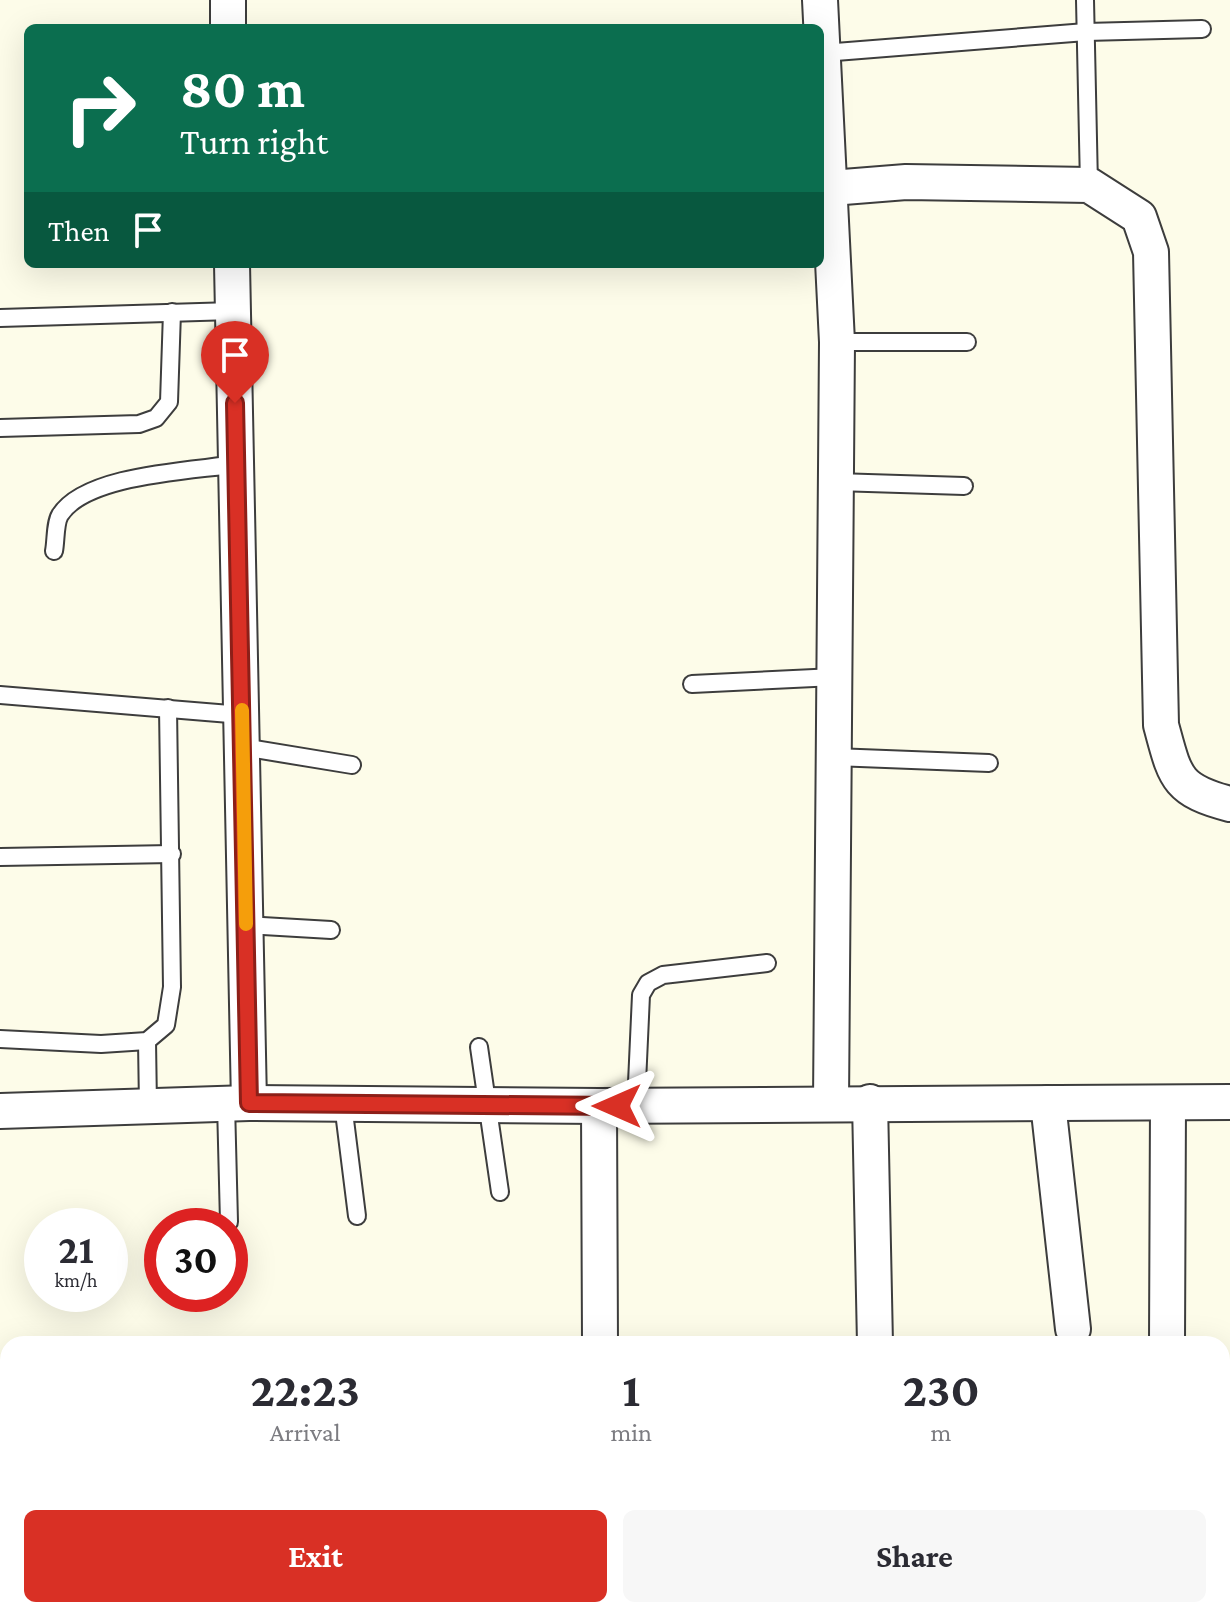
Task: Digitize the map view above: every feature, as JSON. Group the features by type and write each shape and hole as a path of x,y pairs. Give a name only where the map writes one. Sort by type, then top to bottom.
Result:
{"street":[{"path":"228,0 228,24"},
{"path":"820,0 821,24"},
{"path":"824,70 837,342 831,1103"},
{"path":"831,188 906,182 1089,185 1139,217 1151,252 1161,725 1174,772 1195,795 1230,804"},
{"path":"232,268 246,925 238,1103"},
{"path":"870,1102 875,1336"},
{"path":"0,1111 238,1103 599,1106 1230,1102"},
{"path":"1048,1103 1073,1329"},
{"path":"1167,1336 1168,1104"},
{"path":"599,1106 600,1336"}],"lane":[{"path":"1085,0 1089,185"},
{"path":"824,53 1086,32 1202,29"},
{"path":"0,318 233,311"},
{"path":"0,428 139,424 156,418 169,402 172,312"},
{"path":"837,342 967,342"},
{"path":"54,551 59,516 77,499 117,482 237,464"},
{"path":"836,482 964,486"},
{"path":"692,684 835,677"},
{"path":"0,695 168,708 352,765"},
{"path":"0,1039 101,1044 147,1041 166,1025 172,987 168,708"},
{"path":"834,757 989,763"},
{"path":"0,857 172,854"},
{"path":"246,925 331,930"},
{"path":"636,1105 641,995 648,983 663,975 767,963"},
{"path":"147,1041 148,1106"},
{"path":"479,1047 500,1192"},
{"path":"230,1208 238,1103"},
{"path":"343,1104 357,1216"}],"slow traffic":[{"path":"242,710 246,924"}],"route":[{"path":"235,403 249,1103 617,1106"}]}
